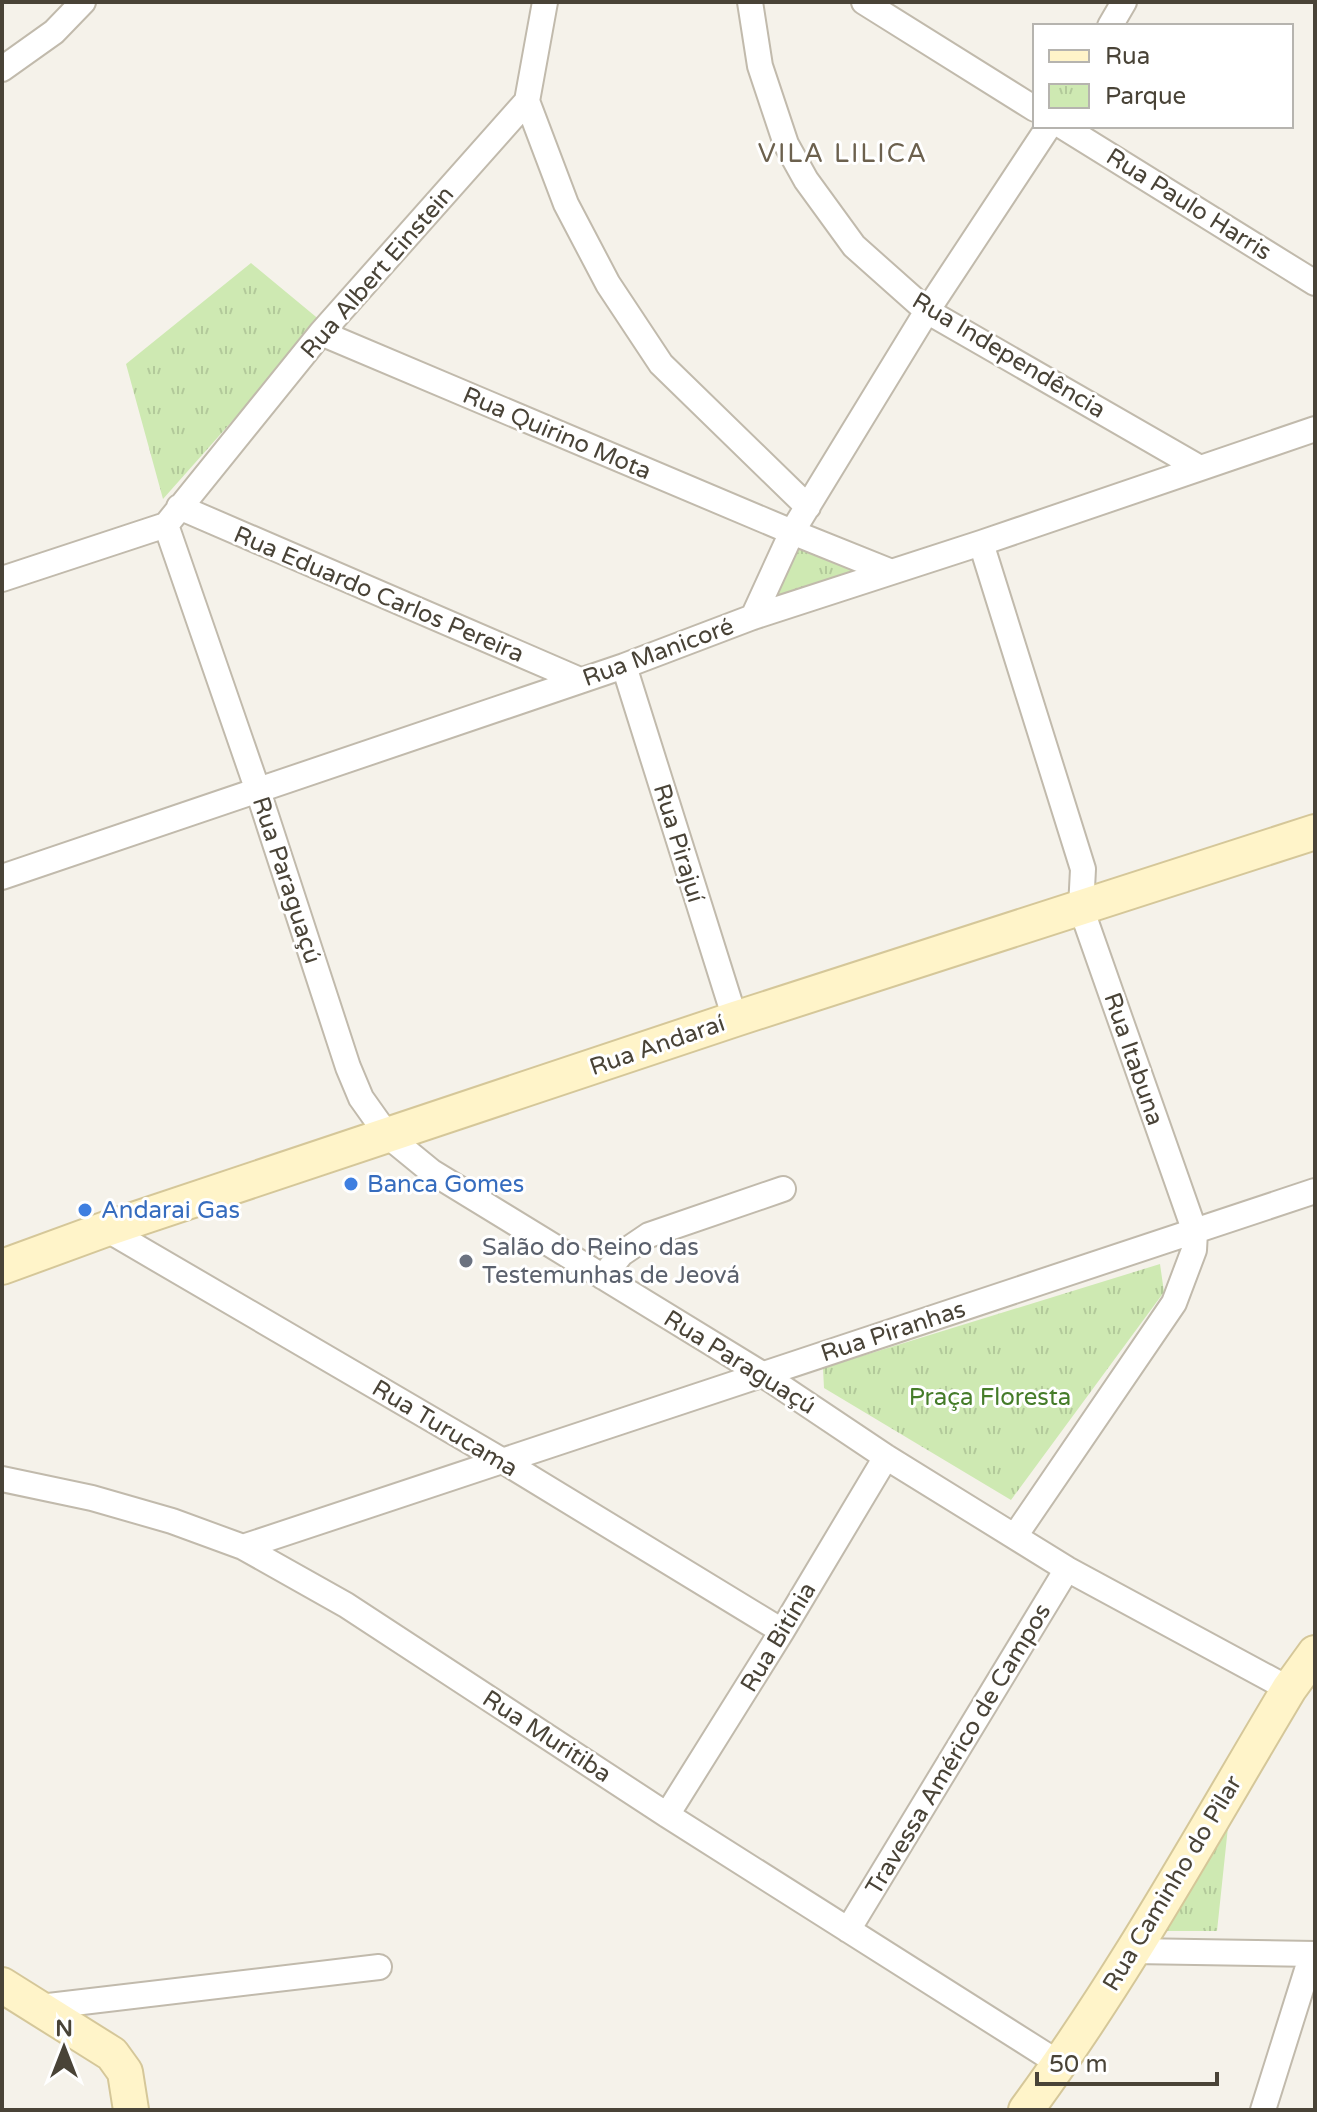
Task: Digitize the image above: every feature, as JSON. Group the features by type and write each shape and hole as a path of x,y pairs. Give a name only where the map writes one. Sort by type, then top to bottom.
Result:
{"street":[{"path":"2,69 54,32 83,2"},
{"path":"545,2 527,101 566,204 608,284 661,364 808,507"},
{"name":"Rua Independência","path":"750,2 760,66 786,144 806,180 854,246 927,311 1198,467"},
{"path":"864,2 1033,108"},
{"path":"1111,24 1124,2"},
{"name":"Rua Albert Einstein","path":"172,516 321,333 527,101"},
{"path":"753,617 792,532 927,311 1048,128"},
{"name":"Rua Paulo Harris","path":"1065,128 1315,283"},
{"name":"Rua Quirino Mota","path":"321,333 889,571"},
{"name":"Rua Manicoré","path":"2,877 624,666 753,617 1315,429"},
{"path":"2,579 172,516"},
{"name":"Rua Eduardo Carlos Pereira","path":"172,516 580,680"},
{"name":"Rua Paraguaçú","path":"172,516 348,1067 361,1098 388,1136 432,1172 762,1374 886,1457 1067,1569 1302,1688"},
{"name":"Rua Itabuna","path":"981,543 1083,869 1081,908 1195,1232"},
{"name":"Rua Pirajuí","path":"624,666 735,1019"},
{"name":"Rua Andaraí","path":"2,1267 106,1229 735,1019 1315,832"},
{"path":"603,1277 621,1254 649,1235 783,1189"},
{"name":"Rua Piranhas","path":"243,1547 1315,1191"},
{"name":"Rua Turucama","path":"106,1229 503,1461 782,1631"},
{"path":"1015,1536 1174,1303 1194,1250 1195,1232"},
{"name":"Rua Bitínia","path":"667,1815 886,1457"},
{"name":"Rua Muritiba","path":"2,1479 92,1498 172,1521 243,1547 346,1605 667,1815 1060,2064"},
{"name":"Travessa Américo de Campos","path":"848,1930 1067,1569"},
{"name":"Rua Caminho do Pilar","path":"1026,2110 1060,2064 1302,1688 1315,1653"},
{"path":"1133,1951 1313,1954 1263,2110"},
{"path":"40,2007 379,1967"},
{"path":"2,1985 119,2061 127,2083 131,2110"}],"green space":[{"path":"251,263 321,321 163,499 126,364"},
{"path":"796,541 869,569 765,608"},
{"name":"Praça Floresta","path":"1160,1264 1164,1292 1011,1500 824,1388 823,1368"},
{"path":"1228,1827 1217,1931 1166,1931"}],"place":[{"name":"Banca Gomes","path":"351,1184"},
{"name":"Andarai Gas","path":"85,1210"},
{"name":"Salão do Reino das Testemunhas de Jeová","path":"466,1261"}],"district":[{"name":"VILA LILICA","path":"843,153"}]}
